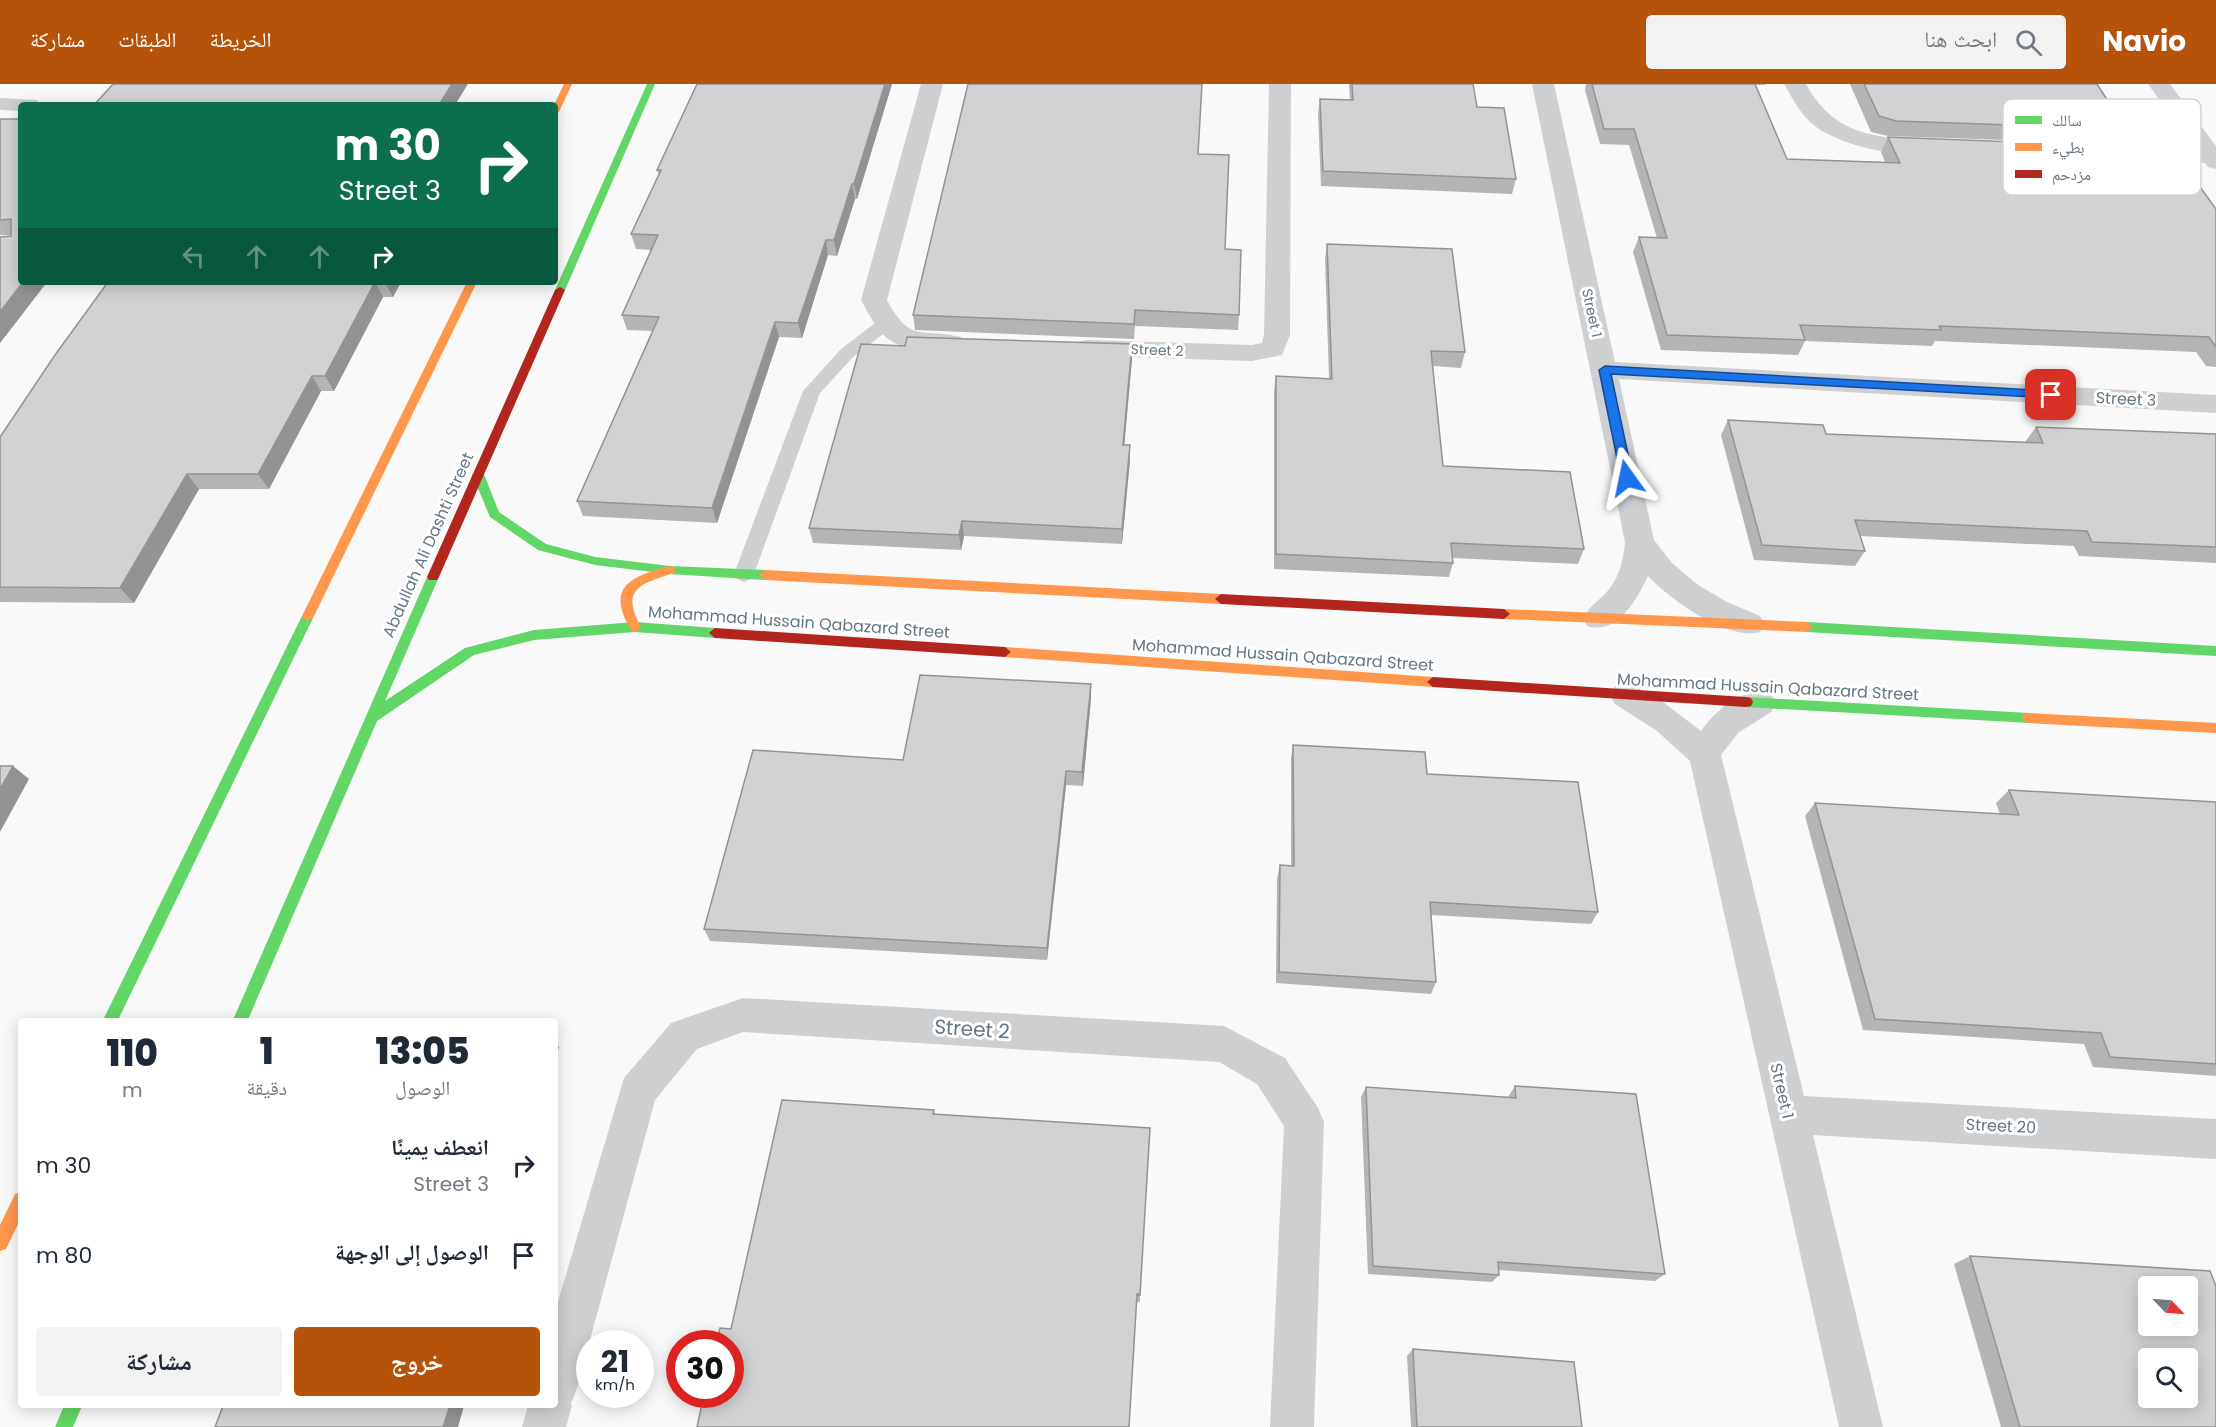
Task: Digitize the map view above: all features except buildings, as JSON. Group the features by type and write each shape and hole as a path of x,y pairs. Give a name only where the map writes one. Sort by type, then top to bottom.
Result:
{"street":[{"path":"558,106 568,84"},
{"name":"Abdullah Ali Dashti Street","path":"241,1018 651,84"},
{"path":"932,84 874,300 885,324 910,342 981,344"},
{"name":"Street 2","path":"1063,347 1252,353 1273,350 1277,335 1280,84"},
{"name":"Street 1","path":"1543,84 1640,542 1637,571 1631,584 1617,602 1598,618"},
{"path":"1795,84 1803,104 1836,132 1888,145 1946,147"},
{"path":"2159,84 2170,99"},
{"path":"0,104 18,105"},
{"path":"2201,141 2214,159"},
{"path":"111,1018 471,285"},
{"name":"Street 3","path":"1605,370 2216,404"},
{"path":"478,474 494,514 542,547 595,561 670,570 1664,623 1749,624 2216,651"},
{"name":"Street 1","path":"1640,542 1664,575 1682,590 1702,604 1749,624"},
{"path":"635,627 626,617 623,605 627,592 646,577 670,570"},
{"name":"Mohammad Hussain Qabazard Street","path":"371,718 470,651 534,635 635,627 1626,696 2216,728"},
{"path":"1626,696 1644,704 1677,726 1705,755 1711,741 1726,724 1744,710 1760,703"},
{"name":"Street 1","path":"1705,755 1861,1427"},
{"name":"Street 2","path":"558,1377 638,1091 684,1036 743,1015 1224,1044 1271,1071 1304,1122 1292,1427"},
{"name":"Street 20","path":"1787,1114 2216,1139"},
{"path":"0,1243 18,1206"},
{"path":"0,1259 13,1217"},
{"path":"64,1427 72,1408"},
{"path":"544,1427 549,1408"}],"lane":[{"path":"744,574 812,391 847,352 885,324"}],"traffic: fast":[{"path":"560,290 651,84"},
{"path":"478,474 494,514 542,547 595,561 670,570 765,575"},
{"path":"241,1018 433,577"},
{"path":"111,1018 308,616"},
{"path":"371,718 470,651 534,635 635,627 715,633"},
{"path":"1807,627 2216,651"},
{"path":"1746,702 2029,718"},
{"path":"64,1427 72,1408"}],"traffic: slow":[{"path":"558,106 568,84"},
{"path":"308,616 471,285"},
{"path":"635,627 628,615 625,604 626,596 638,582 670,570"},
{"path":"765,575 1221,599"},
{"path":"1504,614 1807,627"},
{"path":"1005,652 1433,682"},
{"path":"2029,718 2216,728"},
{"path":"0,1243 18,1206"}],"traffic: jam":[{"path":"433,577 560,290"},
{"path":"1221,599 1504,614"},
{"path":"715,633 1005,652"},
{"path":"1433,682 1746,702"}],"route":[{"path":"1627,478 1605,370 2051,395"}]}
